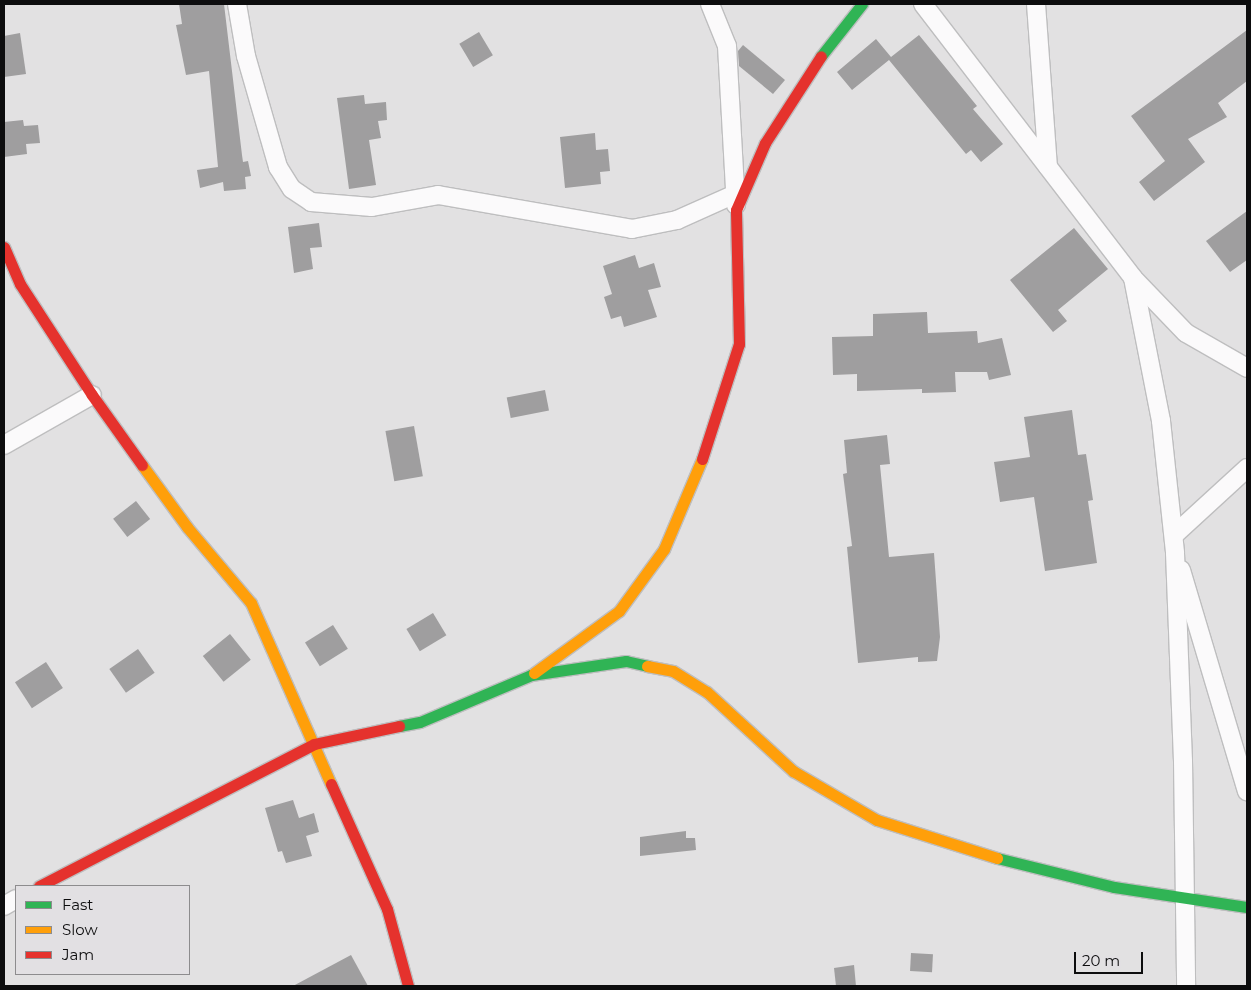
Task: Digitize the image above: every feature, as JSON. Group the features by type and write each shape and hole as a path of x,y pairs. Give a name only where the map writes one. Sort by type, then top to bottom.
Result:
{"street":[{"path":"237,4 246,56 278,167 292,189 311,202 372,207 438,195 632,229 677,220 736,202 765,143 806,75 862,4"},
{"path":"41,885 314,744 420,722 530,676 619,611 664,549 701,462 739,344 736,202 727,46 710,4"},
{"path":"923,4 1133,278 1186,333 1247,368"},
{"path":"1036,4 1048,168"},
{"path":"5,255 20,284 92,395 187,527 251,603 387,908 408,986"},
{"path":"1133,278 1161,421 1174,535 1183,761 1186,986"},
{"path":"4,445 92,395"},
{"path":"1174,535 1247,468"},
{"path":"1175,553 1210,660 1247,791"},
{"path":"530,676 626,661 673,671 707,692 794,771 877,820 965,850 1114,887 1247,907"},
{"path":"4,906 15,900"}],"building":[{"path":"179,4 224,4 243,162 248,161 251,176 245,177 246,189 224,191 223,182 200,188 197,170 218,167 209,71 186,75 176,25 182,24"},
{"path":"1247,30 1247,81 1218,103 1227,117 1188,139 1205,162 1154,201 1139,182 1165,161 1131,116"},
{"path":"479,32 493,55 473,67 459,44"},
{"path":"20,33 26,74 4,77 4,36"},
{"path":"919,35 977,106 973,109 1003,144 981,162 971,150 966,154 889,60 852,90 837,72 876,39 891,57"},
{"path":"743,45 785,80 773,94 739,66 738,51"},
{"path":"364,95 365,104 386,102 387,120 378,121 381,138 369,140 376,185 349,189 337,98"},
{"path":"23,120 24,126 38,125 40,143 26,144 27,154 4,157 4,122"},
{"path":"595,133 596,150 608,149 610,171 600,172 601,184 565,188 560,137"},
{"path":"1247,211 1247,260 1230,272 1206,241"},
{"path":"319,223 322,247 310,248 313,269 294,273 288,227"},
{"path":"1074,228 1108,269 1058,310 1067,321 1053,332 1010,280"},
{"path":"635,255 639,268 654,263 661,287 648,290 657,317 624,327 621,316 611,319 604,297 612,294 603,266"},
{"path":"927,312 928,333 977,331 978,343 1002,338 1011,375 989,380 987,372 955,372 956,392 922,393 922,389 857,391 857,374 833,375 832,337 873,336 873,314"},
{"path":"545,390 549,411 511,418 507,397"},
{"path":"1072,410 1078,455 1086,454 1093,500 1088,501 1097,563 1045,571 1034,497 1000,502 994,462 1030,457 1024,417"},
{"path":"414,426 423,476 394,481 385,431"},
{"path":"887,435 890,464 880,465 889,557 934,553 940,637 937,661 918,662 918,657 858,663 847,547 852,546 843,474 847,473 844,440"},
{"path":"136,501 150,519 127,537 113,519"},
{"path":"433,613 446,635 420,651 406,629"},
{"path":"333,625 348,649 320,666 305,642"},
{"path":"230,634 251,660 224,682 203,656"},
{"path":"138,649 155,673 126,693 109,669"},
{"path":"46,662 63,688 32,708 15,682"},
{"path":"293,800 299,818 314,813 319,832 306,836 312,856 286,863 282,851 278,852 265,808"},
{"path":"686,831 686,838 695,838 696,850 640,856 640,837"},
{"path":"911,953 933,954 932,972 910,971"},
{"path":"351,955 368,986 293,986"},
{"path":"854,965 856,986 836,986 834,968"}],"traffic: fast":[{"path":"821,56 862,4"},
{"path":"399,726 420,722 531,675 626,661 647,666"},
{"path":"997,858 1114,887 1247,907"}],"traffic: slow":[{"path":"534,673 619,611 664,549 702,459"},
{"path":"142,465 187,527 251,603 331,784"},
{"path":"647,666 673,671 707,692 793,771 877,820 997,858"}],"traffic: jam":[{"path":"702,459 739,344 736,210 765,143 821,56"},
{"path":"4,247 20,284 92,395 142,465"},
{"path":"41,885 314,744 399,726"},
{"path":"331,784 387,909 408,986"}]}
